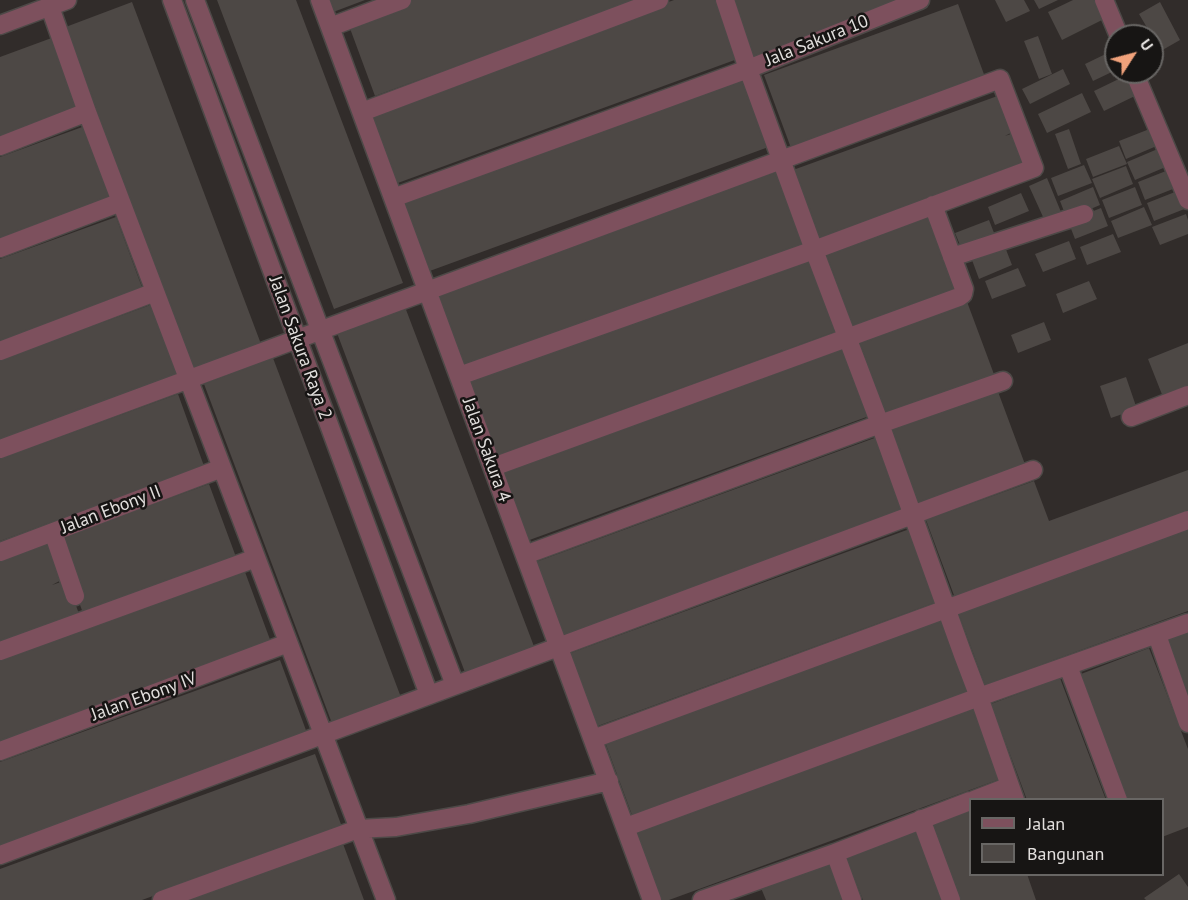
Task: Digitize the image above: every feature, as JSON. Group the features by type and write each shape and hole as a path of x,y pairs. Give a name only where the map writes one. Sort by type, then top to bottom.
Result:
{"street":[{"name":"Jalan Sakura Raya 2","path":"172,0 429,695"},
{"name":"Jalan Sakura Raya 2","path":"195,0 455,685"},
{"name":"Jalan Sakura 4","path":"320,0 652,900"},
{"path":"330,27 402,0"},
{"path":"362,112 659,0"},
{"path":"725,0 748,69 980,697 1013,793 984,798"},
{"name":"Jala Sakura 10","path":"393,198 748,69 920,0"},
{"path":"1104,0 1114,24"},
{"path":"0,25 58,3 87,112 386,900"},
{"path":"0,450 1000,79 1034,168 814,250 459,376"},
{"path":"1139,84 1188,200"},
{"path":"0,146 87,112"},
{"path":"0,248 121,202"},
{"path":"493,467 963,294 964,289 933,205"},
{"path":"952,257 1084,214"},
{"path":"0,351 155,292"},
{"path":"525,555 1003,381"},
{"path":"1131,417 1188,395"},
{"name":"Jalan Ebony II","path":"0,552 222,468"},
{"path":"0,855 1033,470"},
{"path":"593,739 1188,520"},
{"path":"53,532 75,596"},
{"path":"0,651 256,558"},
{"path":"626,827 1188,623"},
{"path":"1157,635 1188,723"},
{"name":"Jalan Ebony IV","path":"0,751 288,643"},
{"path":"1068,666 1118,798"},
{"path":"162,900 358,829 396,827 448,818 609,781"},
{"path":"702,900 748,893 835,853 969,801"},
{"path":"921,819 951,900"},
{"path":"835,853 852,900"}],"building":[{"path":"217,0 296,0 403,283 334,309"},
{"path":"323,0 365,0 328,14"},
{"path":"411,0 636,0 375,96 348,23"},
{"path":"674,0 722,0 743,57 395,184 369,112"},
{"path":"730,0 906,0 751,57"},
{"path":"995,0 1024,0 1030,11 1006,22"},
{"path":"1034,0 1058,0 1039,9"},
{"path":"1073,0 1097,0 1106,18 1062,40 1048,12"},
{"path":"132,2 261,344 192,370 63,28"},
{"path":"1160,2 1180,40 1164,49 1164,24 1145,24 1139,14"},
{"path":"958,4 985,77 791,148 764,75"},
{"path":"57,36 84,109 0,140 0,57"},
{"path":"1038,36 1052,74 1039,79 1024,41"},
{"path":"1104,55 1104,76 1093,81 1085,64"},
{"path":"1063,69 1070,84 1030,104 1022,89"},
{"path":"747,72 774,145 427,272 400,199"},
{"path":"1108,84 1132,84 1137,95 1104,111 1094,91"},
{"path":"1082,93 1091,112 1047,133 1038,114"},
{"path":"1003,94 1016,130 1005,136 1017,132 1030,166 820,243 793,170"},
{"path":"85,126 112,199 0,240 0,157"},
{"path":"1152,128 1159,145 1126,159 1119,141"},
{"path":"1069,129 1081,164 1068,169 1055,134"},
{"path":"1119,146 1127,164 1093,177 1086,159"},
{"path":"1160,148 1168,166 1135,180 1127,162"},
{"path":"1084,165 1092,183 1058,196 1051,178"},
{"path":"1126,166 1133,184 1100,198 1092,179"},
{"path":"1171,169 1178,187 1145,200 1138,182"},
{"path":"782,170 809,242 462,369 435,297"},
{"path":"1047,178 1061,212 1044,219 1029,186"},
{"path":"1093,187 1100,205 1067,219 1060,201"},
{"path":"1135,187 1142,205 1109,218 1102,200"},
{"path":"1180,190 1187,208 1154,221 1147,203"},
{"path":"1021,193 1029,211 995,225 988,207"},
{"path":"1144,207 1152,225 1118,238 1111,221"},
{"path":"1101,208 1108,226 1075,239 1068,221"},
{"path":"933,211 962,290 854,329 825,251"},
{"path":"1186,214 1188,234 1160,245 1152,227"},
{"path":"116,217 143,290 0,342 0,259"},
{"path":"989,220 996,238 963,252 955,233"},
{"path":"1113,234 1121,252 1087,265 1080,247"},
{"path":"1069,241 1076,259 1043,272 1035,254"},
{"path":"1005,247 1012,265 979,279 972,260"},
{"path":"810,258 837,331 490,458 463,385"},
{"path":"1018,268 1026,286 992,299 985,281"},
{"path":"1089,281 1097,299 1063,313 1056,294"},
{"path":"966,299 995,377 887,416 858,338"},
{"path":"153,304 180,377 0,443 0,360"},
{"path":"405,307 535,649 466,675 337,333"},
{"path":"1044,322 1051,340 1018,353 1011,335"},
{"path":"845,342 872,415 524,542 497,469"},
{"path":"1188,343 1188,388 1163,397 1148,359"},
{"path":"273,358 402,700 333,726 204,384"},
{"path":"1126,377 1137,409 1111,418 1100,386"},
{"path":"997,389 1026,467 918,506 889,428"},
{"path":"178,394 204,466 0,541 0,459"},
{"path":"880,436 907,509 560,636 533,563"},
{"path":"1188,470 1188,513 955,598 926,520 1034,481 1049,521"},
{"path":"209,484 236,557 83,613 56,540"},
{"path":"915,527 942,600 595,727 568,654"},
{"path":"1188,528 1188,611 985,685 958,612"},
{"path":"53,541 65,578 52,585 67,580 79,614 0,643 0,560"},
{"path":"245,572 272,645 0,744 0,661"},
{"path":"943,619 970,690 632,815 605,742"},
{"path":"1188,630 1188,693 1167,637"},
{"path":"1149,648 1188,749 1188,827 1164,836 1164,798 1127,798 1081,674"},
{"path":"280,660 307,733 0,845 0,762"},
{"path":"1060,678 1105,798 1026,798 991,704"},
{"path":"976,705 1003,778 669,900 654,900 629,832"},
{"path":"315,754 342,827 142,900 0,900 0,869"},
{"path":"969,805 969,876 1028,876 1036,900 958,900 928,821"},
{"path":"914,828 941,900 863,900 845,854"},
{"path":"342,841 364,900 183,900"},
{"path":"830,862 844,900 766,900 761,888"},
{"path":"1179,874 1188,887 1188,900 1146,900 1144,898"}]}
